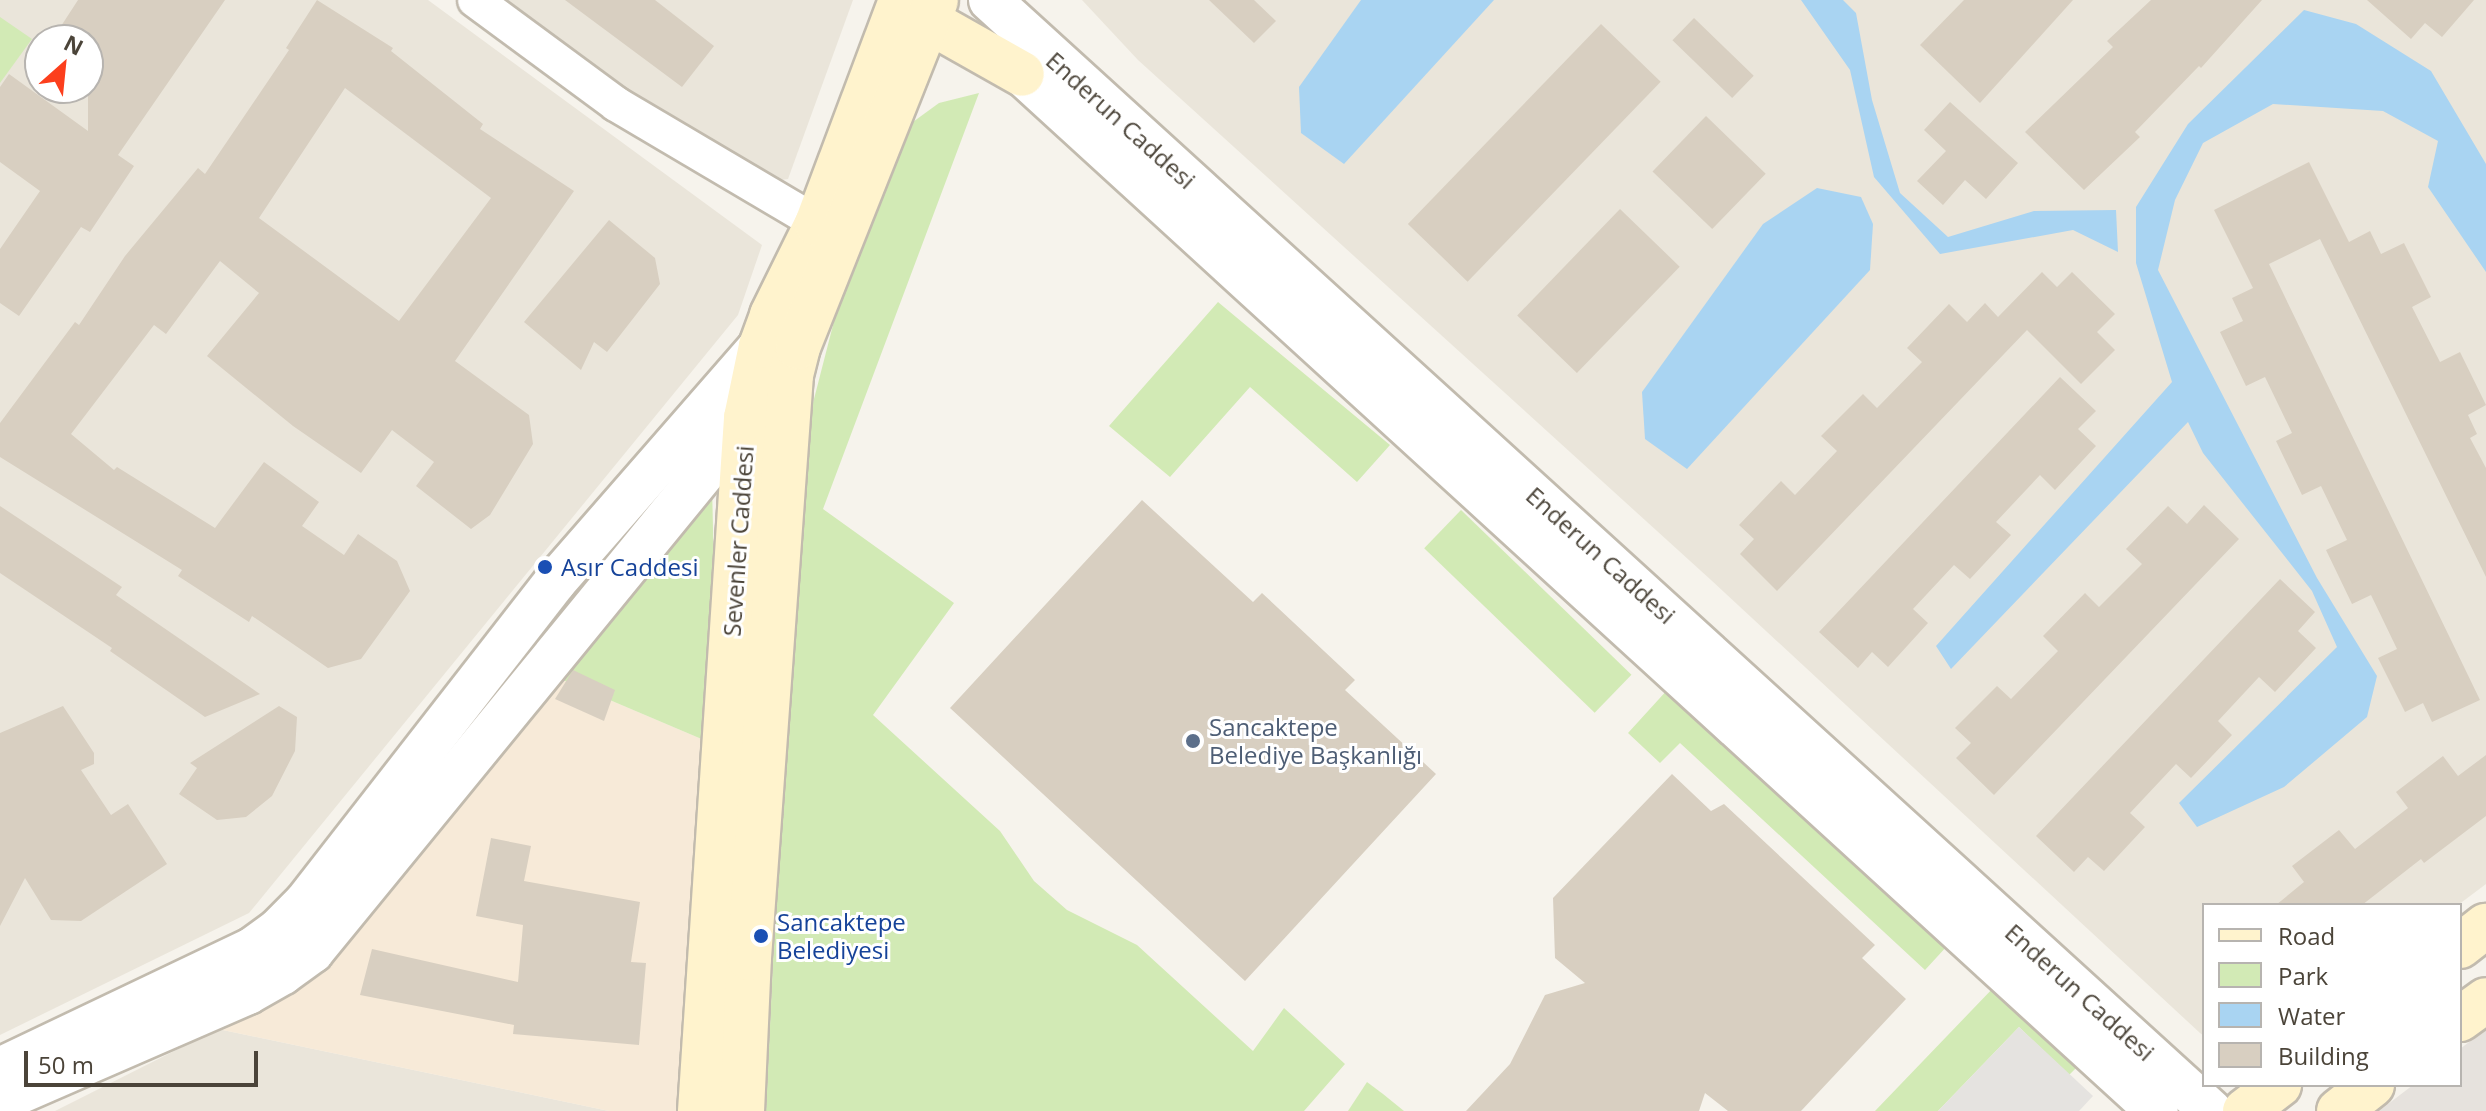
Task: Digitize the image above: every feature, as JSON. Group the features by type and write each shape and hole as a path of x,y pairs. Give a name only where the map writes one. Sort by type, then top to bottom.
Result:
{"main road":[{"name":"Sevenler Caddesi","path":"700,1111 746,418 776,361 830,231 916,6"},
{"name":"Sevenler Caddesi","path":"830,231 904,86 916,6"},
{"path":"916,6 1022,74"},
{"path":"904,86 930,70 959,67 1022,74"},
{"name":"Sevenler Caddesi","path":"742,1111 776,361"},
{"path":"2462,944 2486,926"},
{"path":"2462,1018 2486,1000"},
{"path":"2245,1111 2276,1087"},
{"path":"2339,1111 2369,1087"}],"street":[{"path":"475,0 616,104 830,231"},
{"name":"Enderun Caddesi","path":"990,0 2211,1111"},
{"name":"Enderun Caddesi","path":"1022,74 2157,1111"},
{"path":"0,1069 252,949 277,931 305,903 554,583 776,361"},
{"path":"0,1101 248,993 312,952 746,418"}],"shaded area":[{"path":"0,0 428,0 762,245 738,315 249,913 0,1035"},
{"path":"506,0 853,0 788,179 773,181 622,87"},
{"path":"1082,0 2486,0 2486,884 2461,903 2202,903 2202,1034 1711,580 1138,60"},
{"path":"558,678 718,746 682,1111 609,1111 218,1029 344,940"},
{"path":"2019,1027 2093,1096 2079,1111 1938,1111"},
{"path":"218,1029 609,1111 55,1111"},
{"path":"2486,1029 2486,1111 2379,1111 2410,1087 2462,1087 2462,1047"}],"green space":[{"path":"0,17 24,34 24,50 0,83"},
{"path":"979,93 823,509 954,603 873,715 1000,831 1034,881 1067,910 1137,945 1253,1051 1284,1008 1345,1064 1304,1111 766,1111 796,469 841,294 895,135 939,103"},
{"path":"1218,302 1390,445 1357,482 1250,387 1170,477 1109,426"},
{"path":"712,485 718,746 558,678"},
{"path":"1461,510 1631,675 1595,713 1424,548"},
{"path":"1669,688 1948,945 1925,970 1680,743 1660,763 1628,733"},
{"path":"1996,985 2079,1065 2069,1075 2019,1027 1938,1111 1875,1111"},
{"path":"1367,1082 1383,1094 1404,1111 1348,1111"}],"water":[{"path":"1361,0 1494,0 1344,164 1301,133 1299,87"},
{"path":"1801,0 1843,0 1856,13 1872,100 1900,193 1948,237 2034,211 2116,210 2118,252 2073,230 1940,254 1874,177 1850,70"},
{"path":"2304,10 2356,24 2431,71 2486,164 2486,272 2428,187 2438,141 2383,111 2273,104 2203,143 2175,200 2158,270 2317,578 2377,676 2367,717 2284,787 2197,827 2179,803 2337,647 2312,591 2203,453 2188,422 1951,669 1936,646 2172,382 2136,263 2136,207 2188,124"},
{"path":"1817,188 1861,197 1873,224 1870,270 1687,469 1645,439 1642,392 1763,224"}],"building":[{"path":"78,0 225,0 118,155 134,166 90,232 81,227 19,316 0,303 0,249 40,191 0,162 0,87 9,74 24,85 24,104 51,104 88,131 88,104 104,104 104,24 62,24"},
{"path":"317,0 393,48 391,51 483,124 480,129 574,191 455,361 529,415 533,444 490,515 471,529 416,486 434,462 392,430 361,473 293,426 207,356 259,293 220,261 166,334 154,325 71,434 114,470 117,467 215,528 264,462 319,502 302,526 344,555 358,534 397,561 410,591 361,659 328,668 252,616 249,622 178,576 182,570 0,457 0,423 75,322 79,325 125,256 198,168 205,174 289,50 286,48","holes":["345,88 491,198 399,321 259,218"]},
{"path":"565,0 655,0 714,46 682,87"},
{"path":"1209,0 1254,0 1276,21 1254,43"},
{"path":"1964,0 2073,0 1980,103 1920,45"},
{"path":"2151,0 2262,0 2201,68 2199,66 2135,132 2140,137 2084,190 2025,132 2113,47 2107,41"},
{"path":"2367,0 2474,0 2442,37 2425,23 2411,39"},
{"path":"1694,18 1754,76 1732,98 1672,40"},
{"path":"1601,24 1661,82 1468,282 1408,224"},
{"path":"1950,102 2018,163 1986,199 1965,180 1943,205 1917,181 1946,151 1924,130"},
{"path":"1706,116 1766,174 1712,229 1653,171"},
{"path":"2309,162 2349,242 2370,231 2381,254 2404,243 2431,297 2412,307 2440,362 2460,352 2486,405 2468,415 2477,434 2470,438 2486,468 2486,577 2320,239 2269,264 2480,700 2432,722 2423,703 2405,712 2378,658 2397,649 2371,595 2352,604 2326,550 2347,540 2321,486 2302,495 2276,441 2292,433 2265,377 2246,386 2220,332 2243,321 2232,298 2253,288 2214,210"},
{"path":"1620,209 1680,267 1577,373 1517,315"},
{"path":"609,220 655,258 660,284 607,352 594,342 581,370 524,322"},
{"path":"2042,272 2057,287 2072,272 2115,314 2097,332 2115,350 2081,384 2027,330 1777,591 1740,554 1754,539 1739,525 1781,481 1795,495 1837,451 1821,436 1863,394 1877,408 1922,362 1907,348 1949,304 1967,322 1985,303 1998,317"},
{"path":"2060,377 2096,411 2078,429 2096,446 2055,490 2040,475 1996,522 2011,535 1970,579 1954,565 1913,609 1928,623 1888,667 1872,652 1858,668 1819,632"},
{"name":"Sancaktepe Belediye Başkanlığı","path":"1142,500 1253,602 1262,593 1355,680 1345,690 1436,774 1245,981 950,708"},
{"path":"2204,505 2239,539 1994,795 1956,758 1971,743 1955,728 1997,686 2011,699 2058,651 2043,636 2085,593 2099,607 2142,564 2126,549 2168,506 2187,524"},
{"path":"0,506 122,587 116,595 260,694 205,717 110,651 112,648 0,573"},
{"path":"2280,579 2315,612 2298,631 2316,648 2275,692 2259,677 2218,721 2232,735 2191,778 2176,764 2130,813 2145,827 2104,871 2088,857 2074,872 2036,836"},
{"path":"573,670 615,690 604,721 555,699"},
{"path":"63,706 94,753 94,764 81,770 111,815 128,804 167,864 81,921 51,920 25,878 0,926 0,733"},
{"path":"279,706 297,717 295,751 272,796 246,817 217,820 179,794 197,768 190,763"},
{"path":"2486,755 2486,816 2424,863 2421,859 2365,903 2278,903 2304,882 2292,866 2339,830 2355,849 2408,808 2396,792 2443,756 2458,776"},
{"path":"1672,774 1711,811 1724,804 1875,945 1862,958 1906,999 1801,1111 1728,1111 1705,1093 1699,1111 1466,1111 1510,1064 1545,995 1585,983 1555,958 1553,898"},
{"path":"491,838 531,846 524,881 640,902 631,962 646,963 639,1045 513,1034 514,1025 360,995 372,949 518,982 523,925 476,916"}],"place":[{"name":"Asır Caddesi","path":"545,567"},
{"name":"Sancaktepe Belediye Başkanlığı","path":"1193,741"},
{"name":"Sancaktepe Belediyesi","path":"761,936"}]}
